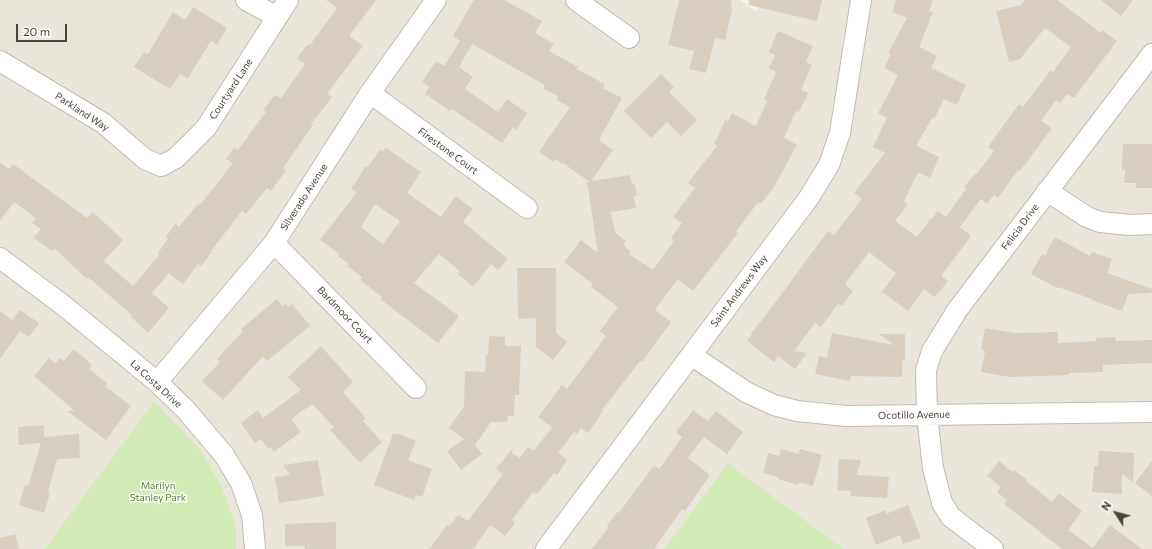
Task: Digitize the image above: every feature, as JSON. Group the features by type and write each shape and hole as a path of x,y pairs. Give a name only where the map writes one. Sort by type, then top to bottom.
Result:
{"street":[{"path":"246,0 277,17"},
{"name":"Courtyard Lane","path":"161,166 176,158 206,128 288,0"},
{"name":"Silverado Avenue","path":"156,382 274,243 370,94 436,0"},
{"path":"576,0 629,38"},
{"name":"Saint Andrews Way","path":"546,549 808,198 829,165 840,133 861,0"},
{"name":"Felicia Drive","path":"993,549 951,517 942,503 933,468 927,415 926,370 932,351 958,309 1152,54"},
{"name":"Parkland Way","path":"0,61 104,123 145,159 161,166"},
{"name":"Firestone Court","path":"370,94 527,208"},
{"path":"1047,191 1087,217 1100,222 1130,225 1152,224"},
{"name":"Bardmoor Court","path":"274,243 416,388"},
{"name":"La Costa Drive","path":"0,258 63,305 156,382 186,410 224,455 241,483 252,514 255,549"},
{"name":"Ocotillo Avenue","path":"691,355 746,392 774,405 797,411 846,416 1152,412"}],"shaded area":[{"path":"0,0 740,0 757,12 760,0 1152,0 1152,549 844,549 728,463 664,549 236,549 236,527 221,484 198,447 154,403 44,549 0,549"}],"green space":[{"name":"Marilyn Stanley Park","path":"154,402 198,447 221,484 236,527 236,549 44,549"},
{"path":"728,463 844,549 664,549"}],"building":[{"path":"326,0 376,0 349,36 363,46 327,94 332,97 311,124 313,125 283,168 286,170 271,191 267,188 246,214 242,211 201,266 198,264 183,284 169,273 152,293 169,308 148,333 131,317 132,315 88,277 87,279 54,248 52,251 34,238 41,229 32,223 36,218 14,202 0,221 0,163 9,169 13,164 87,218 93,212 123,240 104,261 133,286 160,254 158,253 168,239 166,237 175,224 179,227 198,204 200,205 233,163 226,159 234,148 238,150 266,112 263,110 275,95 281,98 305,64 297,58 308,44 310,45 337,8"},
{"path":"474,0 504,0 542,21 535,33 554,44 549,51 578,67 576,69 605,84 603,88 622,98 599,140 613,150 591,181 630,175 632,184 635,183 637,196 634,196 636,208 611,212 615,233 626,241 623,245 631,252 629,254 653,270 674,241 671,238 682,223 673,217 695,188 688,183 717,146 714,144 726,119 728,121 732,113 756,126 767,101 764,100 776,72 769,68 775,55 769,52 778,31 813,46 806,62 812,65 801,90 808,93 799,112 796,111 784,138 797,145 775,185 761,204 758,202 736,232 738,233 693,291 678,279 655,310 671,322 642,362 640,361 602,410 603,411 588,433 581,428 577,434 574,432 558,453 567,460 557,475 554,473 537,494 533,492 512,520 515,523 505,536 490,525 473,549 429,549 447,525 449,527 458,515 468,521 503,474 496,469 513,448 512,453 520,458 528,447 534,451 552,427 538,417 562,385 567,389 606,336 600,331 618,307 591,287 593,284 564,262 581,240 598,253 587,182 590,182 563,163 562,164 555,159 554,162 539,152 570,107 556,100 558,96 543,89 545,85 472,44 459,67 473,77 465,89 498,112 507,99 527,113 516,130 513,127 502,143 452,109 450,111 425,94 429,87 422,82 436,61 444,66 460,41 453,36"},
{"path":"679,0 731,0 732,11 725,40 715,38 706,73 689,69 694,51 668,45"},
{"path":"749,0 822,0 817,21 748,5"},
{"path":"896,0 933,0 929,11 933,12 919,47 937,56 931,68 966,85 957,105 944,99 934,119 932,118 916,146 939,157 930,178 918,172 904,201 908,204 895,221 917,237 938,211 946,217 966,189 964,187 975,174 976,175 994,151 988,147 1019,104 1023,107 1051,70 1053,72 1071,47 1045,28 1020,59 1009,62 996,11 1021,5 1025,0 1057,0 1101,33 1102,30 1117,41 1074,98 1067,94 1060,103 1056,100 1041,121 1052,128 1020,171 1018,170 998,198 994,195 987,204 981,199 960,227 971,236 941,276 948,281 935,297 924,289 908,311 882,292 896,273 869,252 845,284 853,291 842,306 838,304 821,327 815,323 794,351 807,353 795,369 778,356 774,362 747,341 828,231 834,235 862,199 854,193 885,153 873,147 887,118 878,113 898,75 884,68 891,54 888,53 907,18 892,12"},
{"path":"1101,0 1133,0 1121,16"},
{"path":"193,7 227,28 217,45 211,41 188,78 180,74 170,89 134,67 144,52 148,54 173,12 185,20"},
{"path":"661,74 674,87 669,92 697,120 681,136 667,122 651,138 624,111"},
{"path":"1123,144 1152,144 1152,188 1136,188 1136,183 1124,183 1125,169 1122,170"},
{"path":"386,148 421,172 407,193 441,217 456,196 473,209 463,222 508,259 498,270 491,264 473,287 458,274 460,271 439,254 414,283 459,316 438,343 380,299 382,297 360,280 362,277 347,266 349,264 338,256 339,254 320,240 357,192 351,189 366,166 368,167 380,150 383,151","holes":["375,204 400,221 383,244 361,227"]},
{"path":"1055,237 1090,256 1092,252 1112,259 1107,273 1152,289 1152,293 1128,294 1122,311 1092,299 1058,287 1057,288 1031,274 1042,254 1045,256"},
{"path":"517,268 556,268 556,333 567,342 553,360 536,347 536,318 518,319"},
{"path":"277,299 283,306 286,304 289,307 292,304 310,326 267,361 263,356 223,400 202,381 220,362 217,359 243,331 241,329"},
{"path":"20,310 39,323 29,337 20,331 0,359 0,311 12,320"},
{"path":"985,328 1016,333 1058,332 1058,343 1096,341 1096,338 1115,337 1116,341 1152,340 1152,363 1103,365 1103,372 1069,373 1069,375 1010,377 981,372 985,351 981,350"},
{"path":"832,333 894,345 879,334 905,334 905,360 902,361 902,377 851,376 850,381 815,374 819,356 827,358"},
{"path":"489,336 505,337 505,346 521,346 519,395 515,395 514,416 508,416 507,422 491,422 475,445 482,454 461,470 447,451 464,439 449,428 464,407 465,371 485,372"},
{"path":"321,346 353,382 343,392 366,418 363,421 382,442 360,463 330,430 334,427 312,404 291,419 301,432 274,452 270,447 268,449 261,439 255,443 241,423 258,410 263,418 301,390 288,377"},
{"path":"74,349 92,365 89,369 107,383 105,386 131,406 106,440 67,411 75,411 34,376 49,358 55,364 60,358 64,361"},
{"path":"693,410 708,421 716,411 743,432 727,454 704,437 688,458 710,475 685,511 682,509 654,549 592,549 608,528 607,526 617,512 619,513 654,465 659,469 682,437 676,432"},
{"path":"44,425 44,437 79,434 80,458 57,459 44,513 19,505 25,485 28,486 41,443 19,445 18,427"},
{"path":"393,434 399,434 416,441 408,460 432,469 422,497 416,495 414,500 374,485"},
{"path":"781,449 799,454 800,449 822,455 813,486 799,482 798,485 763,473 768,453 779,456"},
{"path":"1099,451 1134,453 1133,482 1122,474 1122,494 1092,492 1094,466 1098,466"},
{"path":"839,459 861,460 857,475 889,477 887,498 851,496 851,491 837,490"},
{"path":"318,460 324,496 279,503 275,477 290,475 283,465"},
{"path":"999,461 1012,472 1014,470 1027,480 1026,481 1052,502 1059,493 1082,511 1068,530 1093,548 1110,525 1142,549 1062,549 1004,504 1007,500 997,492 1001,487 987,476"},
{"path":"1152,461 1152,496 1135,483"},
{"path":"908,505 921,538 903,544 900,535 876,545 866,518 886,510 886,514"},
{"path":"336,522 336,549 305,549 305,546 285,546 285,524"},
{"path":"15,534 19,549 0,549 0,538"}]}
